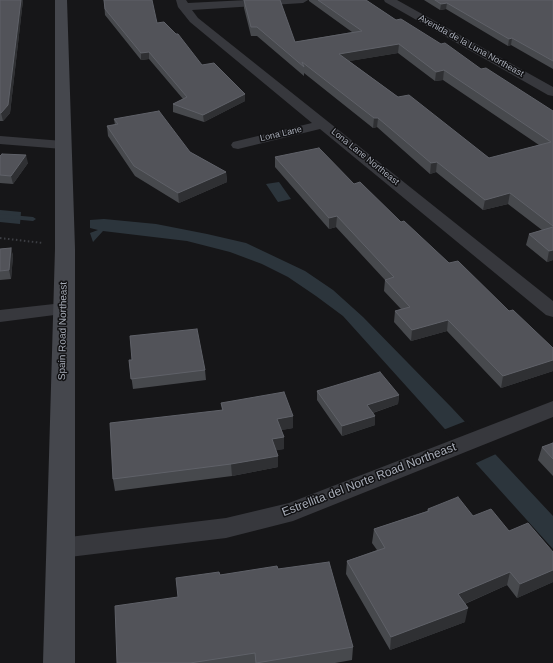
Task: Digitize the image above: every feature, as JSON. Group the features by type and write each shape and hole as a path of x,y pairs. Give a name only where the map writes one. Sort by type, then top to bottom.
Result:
{"street":[{"name":"Spain Road Northeast","path":"59,663 65,244 61,0"},
{"path":"182,4 303,0"},
{"name":"Avenida de la Luna Northeast","path":"389,0 553,92"},
{"name":"Lona Lane Northeast","path":"182,4 194,20 553,311"},
{"name":"Lona Lane","path":"238,145 324,124"},
{"path":"0,140 63,145"},
{"path":"0,316 63,309"},
{"name":"Estrellita del Norte Road Northeast","path":"61,548 226,528 286,512 553,409"}],"path":[{"path":"0,238 65,244"}],"shaded area":[{"path":"279,182 291,199 278,202 266,184"},
{"path":"0,210 21,212 20,224 0,222"},
{"path":"104,219 156,224 246,243 305,271 333,290 363,317 452,408 553,516 553,549 343,316 316,296 288,277 262,264 230,252 187,241 103,231 93,242 90,233 98,230 90,228 90,220"}],"pier":[{"path":"466,421 496,454 474,464 443,430"}],"building":[{"path":"0,0 21,0 8,105 1,113 0,113"},
{"path":"104,0 152,0 157,23 164,22 176,34 178,34 202,65 214,63 245,94 203,115 173,104 187,97 149,52 141,53 105,9"},
{"path":"244,0 280,0 295,42 362,31 318,0 366,0 396,20 401,19 441,44 445,43 481,69 486,68 553,111 553,226 510,193 485,200 437,162 431,163 378,118 374,118 302,62 304,67 257,27 251,27","holes":["399,44 436,72 444,70 551,142 489,158 409,95 398,97 339,54"]},
{"path":"435,0 553,0 553,61 512,38 509,39 447,3 441,4"},
{"path":"159,111 190,152 226,172 178,193 134,166 107,126 118,124 114,119"},
{"path":"319,148 354,184 360,182 401,222 404,221 449,263 458,261 509,311 513,310 553,348 553,360 503,376 448,320 412,330 395,311 410,307 385,280 394,277 337,216 329,218 275,157"},
{"path":"2,154 26,155 11,176 0,175 0,156"},
{"path":"553,227 553,250 549,251 529,234"},
{"path":"11,248 9,270 0,271 0,249"},
{"path":"197,329 205,370 131,379 129,360 132,360 130,336"},
{"path":"380,372 399,395 367,405 375,416 342,426 317,391"},
{"path":"284,392 293,416 277,419 284,437 272,439 278,456 231,464 113,479 110,423 223,410 221,403"},
{"path":"553,443 553,459 542,447"},
{"path":"458,497 473,516 491,509 509,531 528,523 553,552 553,570 520,584 510,572 458,594 468,608 391,637 347,561 385,548 374,529 429,511 428,509"},
{"path":"329,562 353,647 256,663 255,653 190,663 117,663 115,606 178,597 176,578 219,572 220,575 277,566 278,569"}],"waterway":[{"path":"0,216 33,219"}]}
